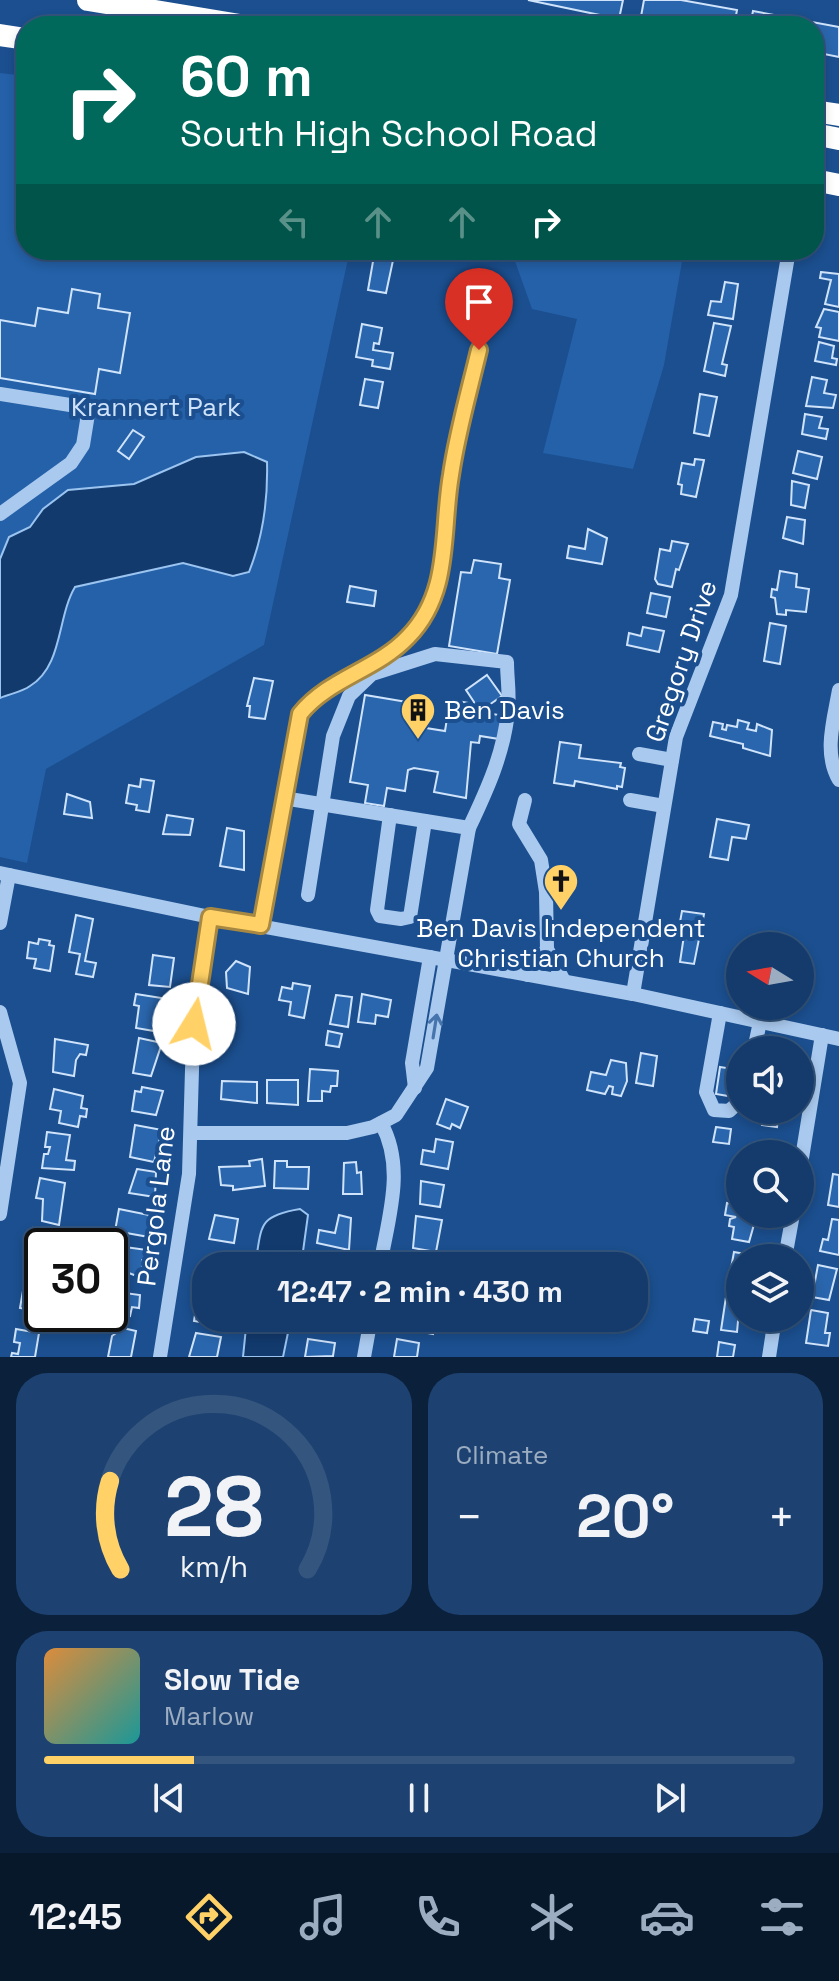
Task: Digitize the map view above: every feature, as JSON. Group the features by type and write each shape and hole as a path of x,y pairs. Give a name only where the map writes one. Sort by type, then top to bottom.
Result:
{"highway":[{"path":"88,0 185,16"}],"street":[{"name":"Gregory Drive","path":"633,994 679,727 731,595 787,260"},
{"path":"261,925 300,714 314,696 396,649 421,623 435,597 443,564 451,475 479,342"},
{"path":"0,394 89,408 83,445 71,463 0,514"},
{"path":"191,1133 344,1134 396,1115 415,1088 427,1068 469,828 494,775 505,735 510,682 507,662 435,654 372,674 349,696 340,713 321,804 308,895"},
{"path":"839,690 830,744 833,770 839,780"},
{"path":"639,754 672,760"},
{"path":"283,798 469,828"},
{"path":"525,800 519,824 541,860 546,892 547,949 564,981"},
{"path":"630,800 664,806"},
{"path":"390,815 377,910 380,916 410,917 425,821"},
{"path":"0,923 5,874 210,917 633,994 839,1039"},
{"name":"Pergola Lane","path":"160,1357 189,1174 193,1035 210,917"},
{"path":"528,975 547,949"},
{"path":"415,1088 412,1063 430,957"},
{"path":"0,1012 20,1083 0,1214"},
{"path":"720,1013 706,1092 714,1110 726,1111"},
{"path":"757,1036 760,1022"},
{"path":"805,1140 822,1035"},
{"path":"381,1123 392,1148 395,1178 382,1252"},
{"path":"364,1357 368,1332"},
{"path":"769,1357 773,1332"}],"green space":[{"name":"Krannert Park","path":"0,73 16,75 16,260 348,260 264,645 46,769 27,863 0,857"},
{"path":"515,260 682,260 664,365 633,469 543,453 577,319 532,309"}],"shaded area":[{"path":"244,452 267,462 264,518 249,572 233,576 183,563 75,587 54,654 41,677 30,686 0,698 0,559 9,537 30,527 43,509 68,490 134,484 196,457"},
{"path":"300,1209 308,1215 303,1252 257,1252 264,1225 276,1215"},
{"path":"246,1332 288,1332 283,1357 243,1357"}],"building":[{"path":"528,0 623,0 620,16 605,16"},
{"path":"644,0 681,0 737,10 736,16 641,16"},
{"path":"753,11 780,16 752,16"},
{"path":"824,24 839,27 839,57 824,54"},
{"path":"373,260 393,260 386,293 368,290"},
{"path":"821,272 839,274 839,307 825,304 831,280 820,278"},
{"path":"725,282 738,284 733,319 708,315 711,301 721,302"},
{"path":"72,289 100,294 98,308 130,313 120,373 99,369 95,394 0,378 0,320 35,326 38,308 68,313"},
{"path":"824,309 839,312 839,341 819,337 821,328 816,327"},
{"path":"714,323 731,326 722,364 727,365 725,376 704,371"},
{"path":"362,324 382,328 379,344 374,343 373,350 393,353 390,369 372,366 373,360 356,357"},
{"path":"819,342 834,346 832,358 837,359 836,365 815,361"},
{"path":"812,377 827,380 824,393 836,395 833,408 806,406"},
{"path":"365,379 383,382 378,408 360,405"},
{"path":"700,394 717,397 709,436 694,433"},
{"path":"805,414 822,417 819,428 828,429 826,439 802,434"},
{"path":"133,430 144,437 129,459 118,451"},
{"path":"798,451 822,457 817,479 793,473"},
{"path":"695,459 704,460 696,497 681,494 682,485 678,484 682,463 694,465"},
{"path":"792,481 809,485 805,508 791,505"},
{"path":"787,517 805,520 803,544 783,538"},
{"path":"588,529 607,538 602,564 567,558 569,546 585,549"},
{"path":"672,541 688,544 679,570 676,569 672,587 658,584 655,579 660,549 670,551"},
{"path":"474,560 501,564 499,578 510,580 497,654 449,646 461,572 471,573"},
{"path":"780,571 797,574 796,587 809,589 806,612 786,610 786,615 777,614 775,598 771,597 772,589 777,590"},
{"path":"350,586 376,591 374,606 347,602"},
{"path":"651,593 670,597 666,617 647,613"},
{"path":"770,623 786,626 780,664 764,661"},
{"path":"643,627 664,631 659,652 627,645 629,633 641,636"},
{"name":"Ben Davis","path":"487,675 502,696 489,705 488,713 503,716 499,739 480,736 479,743 471,742 466,798 434,792 438,772 414,768 408,770 405,791 387,788 384,806 365,803 368,785 350,782 365,695 419,704 416,722 420,727 445,731 449,706 456,707 457,701 469,703 468,710 473,711 474,702 466,690"},
{"path":"254,678 273,681 265,719 249,717 250,706 247,706"},
{"path":"738,720 749,723 747,729 756,731 757,724 772,730 770,756 743,748 743,744 710,736 713,722 723,724 722,729 726,730 727,725 737,727"},
{"path":"560,742 581,745 579,758 621,763 620,767 625,768 622,787 617,786 617,789 575,781 574,786 554,783"},
{"path":"141,779 154,781 149,812 136,810 137,805 126,803 129,785 140,787"},
{"path":"67,794 90,802 92,818 64,814"},
{"path":"167,815 193,819 190,835 163,834"},
{"path":"717,819 749,825 746,839 732,837 728,860 710,857"},
{"path":"227,828 244,831 244,870 220,866"},
{"path":"682,911 704,914 694,964 680,962 686,922 680,922"},
{"path":"76,915 93,919 85,961 96,963 93,977 76,974 80,954 69,952"},
{"path":"39,939 50,941 49,945 54,946 50,971 34,968 36,959 27,958 29,942 38,944"},
{"path":"153,955 174,958 170,987 149,985"},
{"path":"236,961 250,967 248,994 227,988 226,972"},
{"path":"293,983 310,986 304,1018 289,1015 291,1002 279,1000 282,987 292,989"},
{"path":"136,994 168,999 166,1012 161,1011 159,1020 155,1019 154,1031 136,1028 139,1006 134,1005"},
{"path":"362,994 391,1000 388,1017 376,1015 375,1024 358,1022"},
{"path":"336,995 352,997 348,1027 330,1024"},
{"path":"328,1031 342,1034 339,1047 326,1045"},
{"path":"139,1038 162,1043 151,1076 133,1073"},
{"path":"55,1039 88,1045 86,1055 80,1054 76,1060 74,1076 53,1072"},
{"path":"641,1053 657,1056 653,1086 636,1083"},
{"path":"611,1060 626,1063 627,1081 621,1096 612,1094 613,1087 609,1086 605,1094 587,1090 591,1072 606,1075"},
{"path":"720,1067 726,1068 726,1096 716,1094"},
{"path":"310,1069 338,1071 337,1086 331,1086 330,1092 322,1091 322,1101 308,1101"},
{"path":"267,1080 298,1080 298,1105 267,1103"},
{"path":"222,1081 257,1082 257,1103 221,1099"},
{"path":"142,1087 163,1091 156,1115 132,1111 135,1091 141,1092"},
{"path":"54,1089 83,1096 81,1108 87,1109 86,1117 80,1116 78,1127 59,1123 61,1111 50,1109"},
{"path":"446,1099 468,1107 460,1128 452,1124 450,1129 437,1124"},
{"path":"135,1125 162,1130 154,1162 130,1157"},
{"path":"716,1127 731,1129 726,1144 713,1142"},
{"path":"47,1132 70,1135 66,1160 75,1161 74,1170 42,1168 44,1154 48,1154 50,1147 45,1147"},
{"path":"436,1139 453,1142 448,1169 421,1164 423,1150 434,1152"},
{"path":"262,1159 265,1186 233,1190 233,1186 221,1185 219,1167 250,1166 249,1161"},
{"path":"275,1161 287,1161 287,1167 309,1167 308,1189 274,1188"},
{"path":"356,1162 357,1173 361,1172 362,1194 343,1194 344,1163"},
{"path":"137,1169 156,1172 155,1197 129,1193"},
{"path":"833,1174 839,1175 839,1207 828,1205"},
{"path":"40,1178 65,1183 59,1225 42,1221 43,1199 36,1198"},
{"path":"421,1181 444,1185 440,1207 420,1204"},
{"path":"119,1209 149,1215 148,1223 152,1224 149,1237 128,1233 128,1228 116,1228"},
{"path":"215,1215 238,1219 234,1243 209,1239"},
{"path":"339,1215 351,1218 349,1250 317,1243 319,1230 335,1233"},
{"path":"416,1216 442,1220 436,1252 413,1248"},
{"path":"832,1219 839,1220 839,1255 820,1251 823,1239 828,1240"},
{"path":"734,1228 753,1228 749,1242 732,1239"},
{"path":"128,1247 147,1250 145,1260 142,1260 142,1278 128,1273"},
{"path":"818,1265 837,1269 829,1300 814,1297"},
{"path":"24,1285 24,1309 20,1308"},
{"path":"128,1293 140,1295 139,1308 132,1307 130,1316"},
{"path":"726,1297 726,1331 721,1330"},
{"path":"814,1311 828,1313 825,1333 830,1333 828,1346 806,1343 808,1332 814,1332"},
{"path":"695,1319 709,1321 707,1333 693,1331"},
{"path":"16,1329 39,1333 35,1357 11,1357 12,1353 18,1354 20,1343 14,1342"},
{"path":"128,1329 136,1331 131,1357 108,1357 112,1336 118,1332 128,1332"},
{"path":"196,1333 221,1337 217,1357 189,1357"},
{"path":"308,1339 335,1343 333,1356 305,1357"},
{"path":"397,1339 419,1343 417,1357 394,1357"},
{"path":"719,1342 735,1345 733,1357 717,1357"}],"place":[{"name":"Ben Davis","path":"418,741"},
{"name":"Ben Davis Independent Christian Church","path":"561,912"}],"route":[{"path":"194,1024 210,917 261,925 300,714 314,696 396,649 421,623 435,597 443,564 451,475 479,350"}]}
